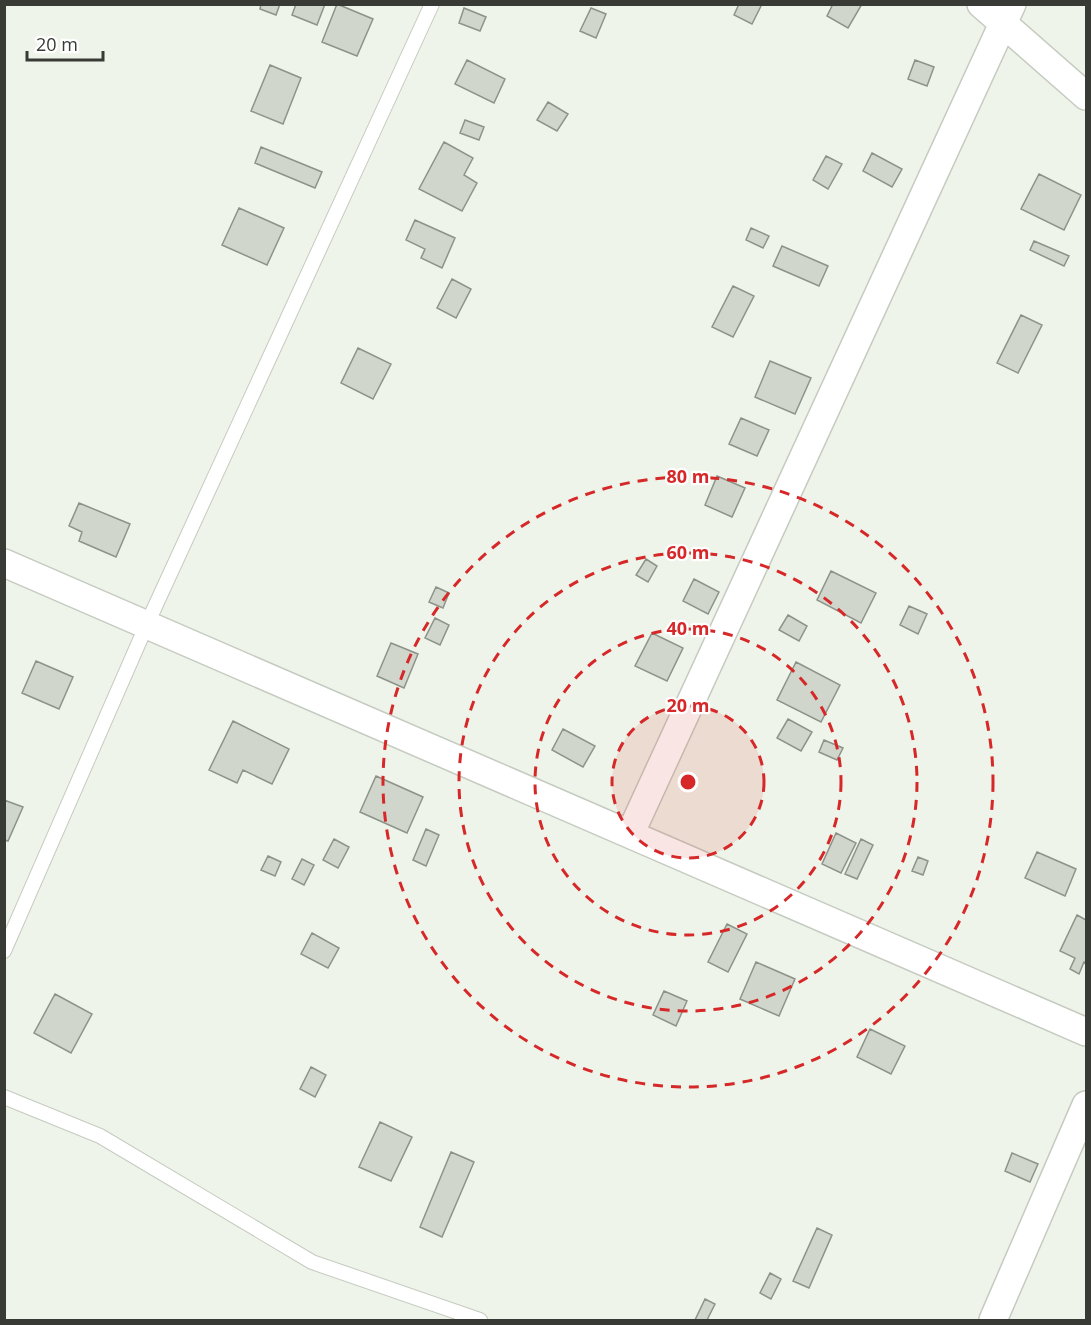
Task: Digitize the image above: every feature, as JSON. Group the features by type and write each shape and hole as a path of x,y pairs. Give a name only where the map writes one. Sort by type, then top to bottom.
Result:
{"street":[{"path":"981,4 1007,14 1086,96"},
{"path":"631,832 1007,14"},
{"path":"4,563 631,832 1086,1032"},
{"path":"993,1320 1086,1105"}],"lane":[{"path":"4,951 147,624 432,4"},
{"path":"4,1097 100,1136 312,1262 480,1320"}],"building":[{"path":"261,4 280,4 276,15 260,9"},
{"path":"296,4 325,4 317,25 292,15"},
{"path":"337,4 373,19 357,56 322,42"},
{"path":"739,4 762,4 752,24 734,15"},
{"path":"833,4 862,4 848,28 827,16"},
{"path":"464,8 486,17 480,31 459,23"},
{"path":"591,8 606,14 596,38 580,31"},
{"path":"467,60 505,79 494,103 455,84"},
{"path":"915,60 934,67 927,86 908,79"},
{"path":"270,65 301,78 283,124 251,111"},
{"path":"548,102 568,114 557,131 537,120"},
{"path":"465,120 484,127 479,140 460,133"},
{"path":"444,142 473,158 464,175 477,183 462,211 419,189"},
{"path":"261,147 322,172 315,188 255,163"},
{"path":"872,153 902,169 892,187 863,171"},
{"path":"826,156 842,164 828,189 813,180"},
{"path":"1039,174 1081,195 1064,230 1021,209"},
{"path":"239,208 284,228 267,265 222,245"},
{"path":"415,220 455,238 442,268 421,258 425,249 406,240"},
{"path":"751,228 769,236 763,248 746,240"},
{"path":"1034,241 1069,256 1064,266 1030,250"},
{"path":"782,246 828,266 819,286 773,266"},
{"path":"452,279 471,289 456,318 437,308"},
{"path":"733,286 754,296 733,337 712,327"},
{"path":"1021,315 1042,325 1018,373 997,363"},
{"path":"358,348 391,364 373,399 341,383"},
{"path":"770,361 811,378 795,414 755,397"},
{"path":"741,418 769,430 757,456 729,444"},
{"path":"717,476 745,488 732,517 705,505"},
{"path":"79,503 130,524 116,557 79,541 82,532 69,526"},
{"path":"646,559 657,566 648,582 636,575"},
{"path":"831,571 876,593 861,623 817,600"},
{"path":"694,579 719,592 708,614 683,601"},
{"path":"436,587 449,593 443,608 429,602"},
{"path":"909,606 927,614 918,634 900,625"},
{"path":"788,615 807,626 799,641 779,630"},
{"path":"435,618 449,625 440,645 425,638"},
{"path":"652,633 683,648 667,681 635,666"},
{"path":"391,643 418,654 404,688 377,676"},
{"path":"36,661 73,677 59,709 22,693"},
{"path":"796,662 840,685 821,722 777,700"},
{"path":"788,719 812,732 801,751 777,738"},
{"path":"233,721 289,749 272,784 243,770 237,783 209,770"},
{"path":"563,729 595,746 583,767 552,750"},
{"path":"824,740 843,748 837,760 819,752"},
{"path":"376,776 423,797 407,833 360,812"},
{"path":"4,800 23,807 8,841 4,840"},
{"path":"426,829 439,835 426,866 413,860"},
{"path":"836,833 856,843 841,873 822,864"},
{"path":"334,839 349,847 338,868 323,860"},
{"path":"861,839 873,845 857,879 845,874"},
{"path":"1037,852 1076,869 1065,896 1025,878"},
{"path":"268,856 281,862 275,876 261,870"},
{"path":"918,857 928,861 923,875 912,871"},
{"path":"302,859 314,865 304,885 292,879"},
{"path":"1077,915 1086,920 1086,963 1084,962 1079,974 1070,969 1075,958 1060,951"},
{"path":"727,924 747,934 728,972 708,962"},
{"path":"312,933 339,948 328,968 301,954"},
{"path":"756,962 795,979 779,1016 740,999"},
{"path":"664,991 687,1001 676,1026 653,1015"},
{"path":"55,994 92,1014 71,1053 34,1033"},
{"path":"870,1029 905,1046 891,1074 857,1057"},
{"path":"311,1067 326,1075 315,1097 300,1089"},
{"path":"380,1122 412,1137 391,1181 359,1167"},
{"path":"451,1152 474,1162 442,1237 420,1227"},
{"path":"1012,1153 1038,1164 1030,1182 1005,1171"},
{"path":"817,1228 832,1235 809,1288 793,1281"},
{"path":"770,1273 781,1279 771,1299 760,1293"},
{"path":"705,1299 715,1304 707,1320 695,1320"}]}
